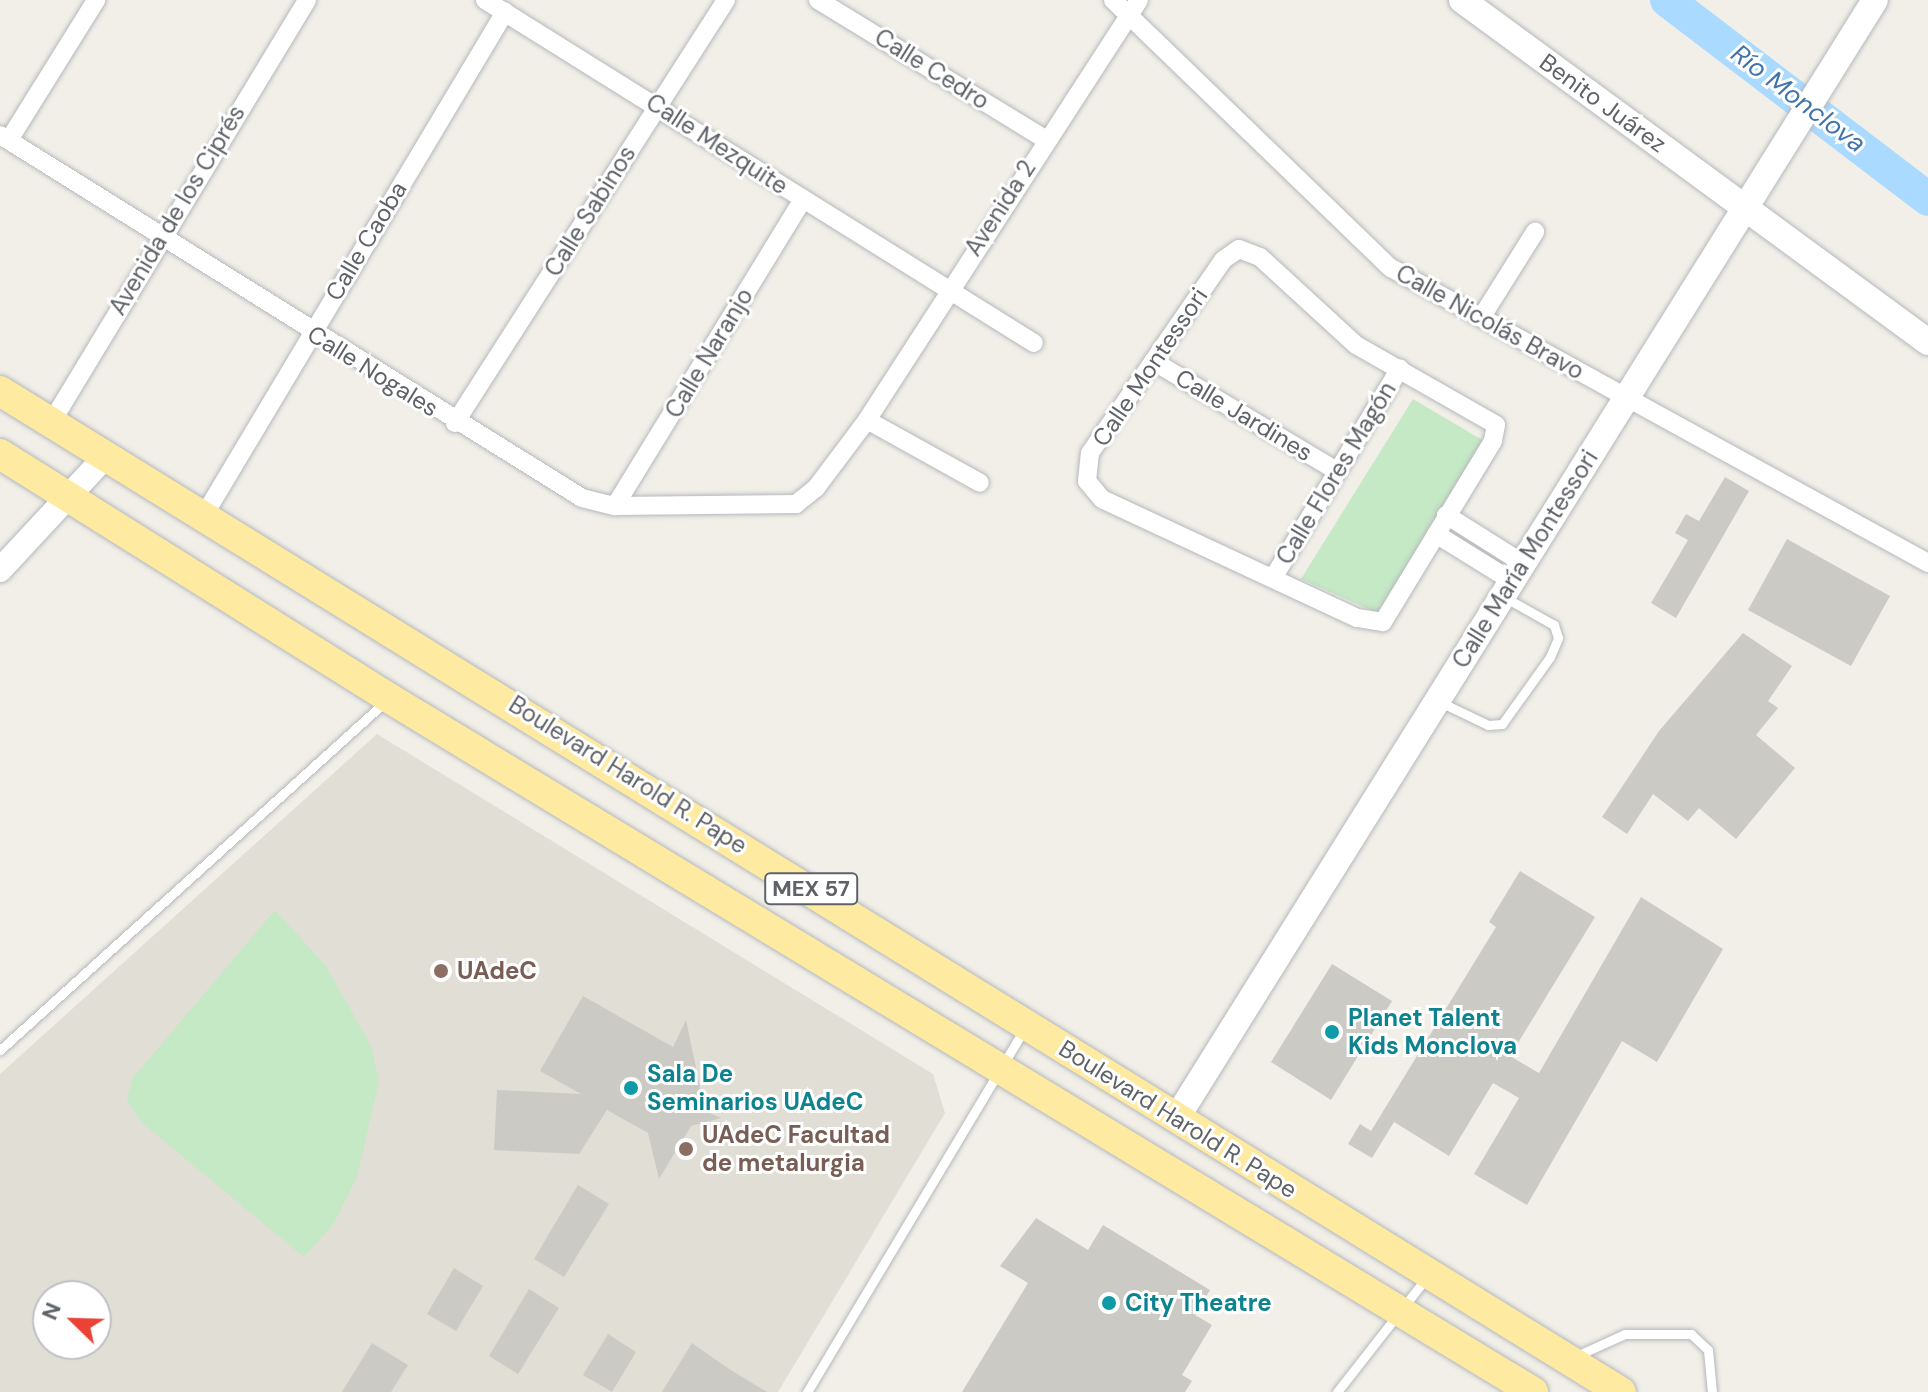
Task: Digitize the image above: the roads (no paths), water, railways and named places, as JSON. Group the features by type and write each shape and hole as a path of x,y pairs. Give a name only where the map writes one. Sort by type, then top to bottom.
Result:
{"highway":[{"name":"Boulevard Harold R. Pape","path":"0,391 105,457 206,512 1176,1119 1621,1392"},
{"name":"Boulevard Harold R. Pape","path":"0,454 389,698 1002,1067 1533,1392"}],"main road":[{"name":"Benito Juárez","path":"1462,0 1928,342"},
{"name":"Calle María Montessori","path":"1176,1119 1757,184 1875,0"}],"street":[{"path":"5,138 96,0"},
{"name":"Avenida de los Ciprés","path":"51,423 160,233 307,0"},
{"name":"Calle Mezquite","path":"485,0 1034,343"},
{"name":"Calle Sabinos","path":"455,423 726,0"},
{"name":"Calle Cedro","path":"818,0 1045,139"},
{"name":"Calle Nicolás Bravo","path":"1113,0 1134,7 1373,254 1481,318 1928,563"},
{"name":"Avenida 2","path":"778,504 805,501 867,420 948,289 1134,7"},
{"name":"Calle Caoba","path":"206,512 505,12"},
{"name":"Calle Nogales","path":"5,138 160,233 455,423 582,498 615,506 778,504"},
{"name":"Calle Naranjo","path":"615,506 803,199"},
{"path":"1481,318 1535,232"},
{"name":"Calle Montessori","path":"1245,249 1328,326 1400,368 1496,425 1493,441 1383,622 1368,622 1102,499 1087,481 1090,453 1223,260 1245,249"},
{"name":"Calle Jardines","path":"1153,361 1335,470"},
{"name":"Calle Flores Magón","path":"1273,578 1335,470 1400,368"},
{"path":"867,420 980,483"},
{"path":"0,570 71,500 105,457"},
{"path":"1446,515 1511,579"},
{"path":"1436,534 1511,579"}],"lane":[{"path":"1437,700 1488,725 1502,724 1550,657 1558,638 1554,625 1511,579"},
{"path":"0,1050 389,698"},
{"path":"807,1392 1027,1025"},
{"path":"1337,1392 1429,1274"},
{"path":"1568,1360 1625,1334 1691,1334 1708,1350 1712,1392"}],"waterway":[{"name":"Río Monclova","path":"1667,0 1928,199"}],"place":[{"name":"UAdeC","path":"441,971"},
{"name":"Planet Talent Kids Monclova","path":"1332,1032"},
{"name":"Sala De Seminarios UAdeC","path":"631,1088"},
{"name":"UAdeC Facultad de metalurgia","path":"686,1149"},
{"name":"City Theatre","path":"1109,1303"}]}
